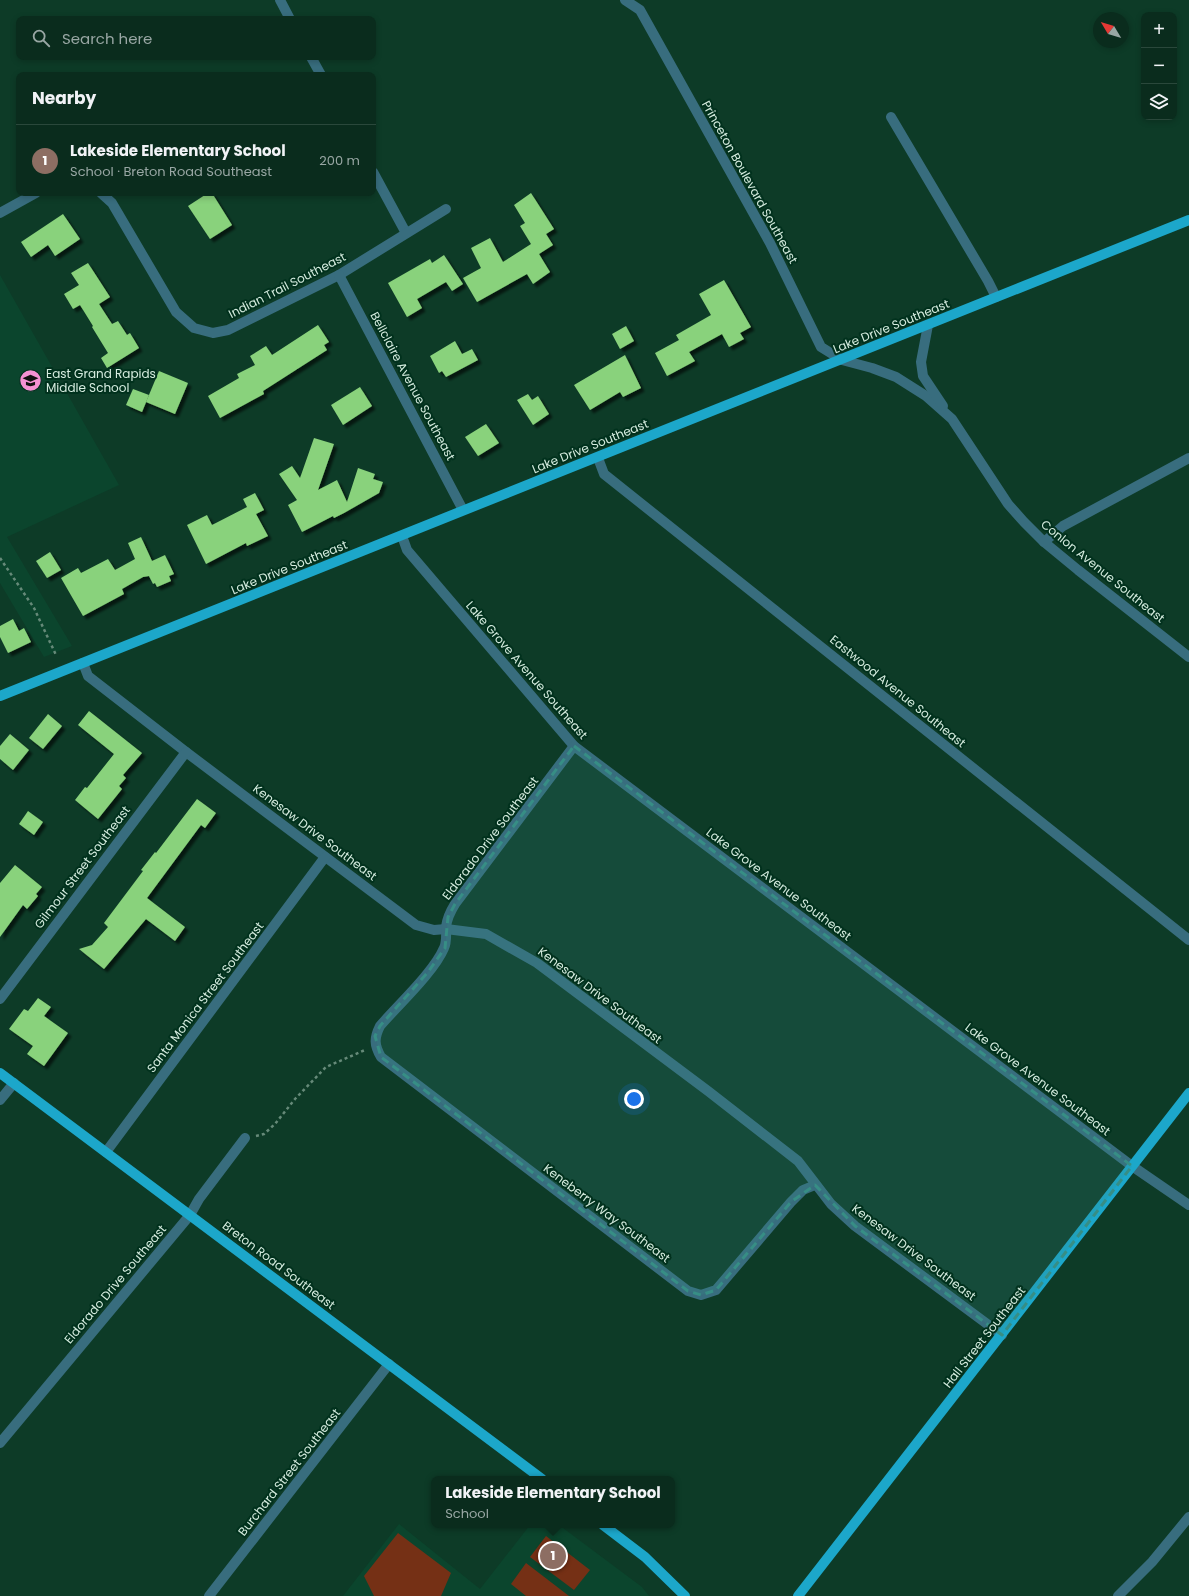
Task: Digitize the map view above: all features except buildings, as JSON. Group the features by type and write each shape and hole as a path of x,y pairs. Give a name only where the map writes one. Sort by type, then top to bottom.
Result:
{"main road":[{"name":"Lake Drive Southeast","path":"0,696 464,510 598,458 1189,220"},
{"name":"Breton Road Southeast","path":"0,1073 538,1476"},
{"name":"Hall Street Southeast","path":"798,1596 1189,1093"},
{"path":"607,1528 645,1557 684,1596"}],"street":[{"path":"280,0 288,16"},
{"name":"Princeton Boulevard Southeast","path":"625,0 640,5 770,242 821,347 842,360"},
{"path":"312,60 318,72"},
{"path":"891,117 996,297"},
{"path":"376,178 406,233"},
{"path":"0,213 31,196"},
{"name":"Indian Trail Southeast","path":"104,196 112,203 176,312 194,328 213,333 228,330 339,275 446,209"},
{"name":"Bellclaire Avenue Southeast","path":"339,275 464,510"},
{"name":"Conlon Avenue Southeast","path":"928,325 921,362 923,376 1008,504 1044,542 1189,657"},
{"name":"Conlon Avenue Southeast","path":"842,360 872,368 896,377 926,396 952,419"},
{"name":"Eastwood Avenue Southeast","path":"598,458 604,474 1189,940"},
{"path":"1044,542 1063,526 1189,458"},
{"name":"Lake Grove Avenue Southeast","path":"402,536 406,550 574,746 1132,1166 1189,1205"},
{"name":"Kenesaw Drive Southeast","path":"83,663 88,676 186,752 416,925 434,930 446,929 486,934 537,963 708,1091 798,1162 831,1204 855,1226 1002,1335"},
{"name":"Eldorado Drive Southeast","path":"375,1047 375,1036 380,1026 428,972 445,948 448,917 455,904 574,746"},
{"name":"Gilmour Street Southeast","path":"0,999 186,752"},
{"name":"Santa Monica Street Southeast","path":"106,1152 325,857"},
{"name":"Keneberry Way Southeast","path":"375,1047 380,1057 395,1069 688,1291 700,1295 716,1290 791,1202 803,1190 815,1185"},
{"path":"0,1100 14,1083"},
{"name":"Eldorado Drive Southeast","path":"0,1443 190,1215 199,1199 245,1138"},
{"name":"Burchard Street Southeast","path":"209,1596 389,1364"},
{"path":"1118,1596 1152,1562 1189,1517"}],"path":[{"path":"0,558 34,608 56,655"},
{"path":"245,1138 264,1134 326,1067 375,1047"}],"highlighted area":[{"path":"574,746 1132,1166 1002,1335 855,1226 815,1185 791,1202 716,1290 701,1295 688,1291 381,1057 375,1036 380,1026 428,972 445,948 448,917 455,904"}],"shaded area":[{"name":"East Grand Rapids Middle School","path":"0,275 119,485 7,537 72,646 44,657 0,583"},
{"path":"399,1524 480,1589 528,1528 563,1528 642,1587 649,1596 343,1596"},
{"path":"398,1533 451,1573 441,1596 374,1596 364,1576"},
{"path":"546,1536 590,1570 574,1590 530,1557"},
{"path":"526,1563 569,1596 526,1596 511,1584"}],"place":[{"name":"East Grand Rapids Middle School","path":"30,380"},
{"name":"Lakeside Elementary School","path":"553,1556"}]}
